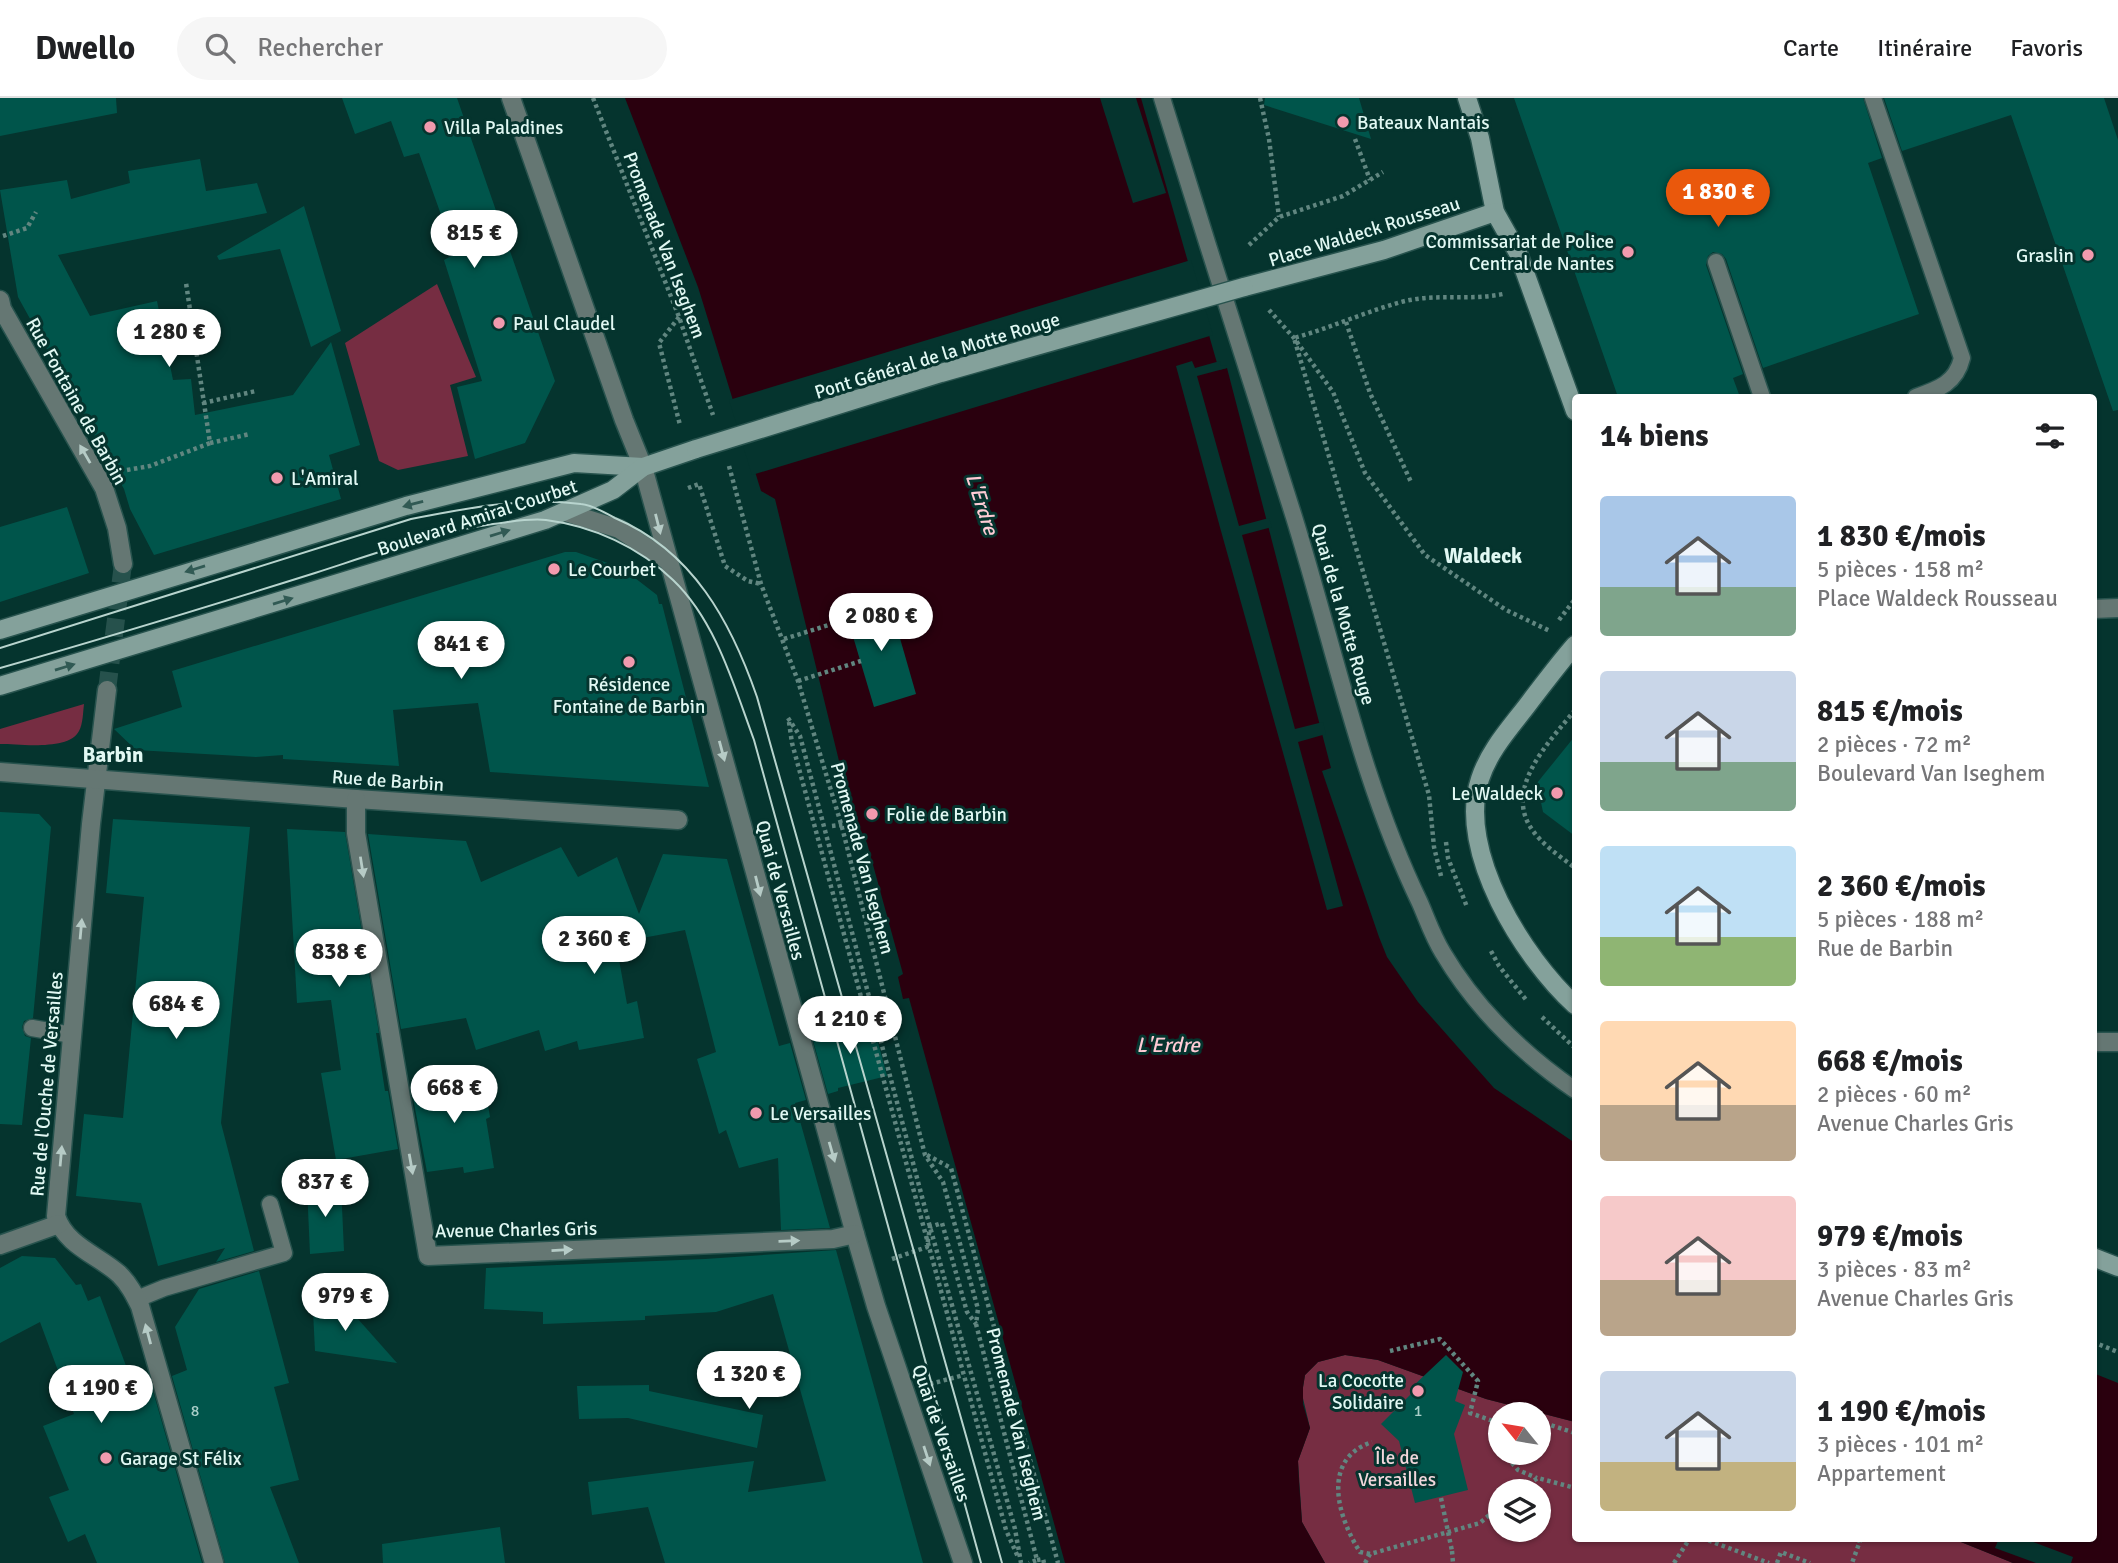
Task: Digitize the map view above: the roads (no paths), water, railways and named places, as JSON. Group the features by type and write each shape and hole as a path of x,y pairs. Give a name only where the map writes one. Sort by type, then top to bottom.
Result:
{"street":[{"name":"Quai de Versailles","path":"511,98 643,467 876,1307 963,1563"},
{"path":"1467,98 1480,138 1495,212 1518,253 1572,403"},
{"name":"Place Waldeck Rousseau","path":"1244,287 1384,250 1495,212"},
{"name":"Pont Général de la Motte Rouge","path":"643,467 941,373 1244,287"},
{"name":"Rue Fontaine de Barbin","path":"0,300 2,309 104,488 117,528 123,564"},
{"name":"Boulevard Amiral Courbet","path":"0,629 405,506 574,463 643,467"},
{"name":"Boulevard Amiral Courbet","path":"0,686 565,512 613,490 643,467"},
{"path":"565,512 620,529 668,561"},
{"path":"2097,609 2118,608"},
{"path":"1572,649 1492,751 1479,781 1475,814 1481,851 1493,888 1506,915 1544,974 1572,1002"},
{"name":"Rue de l'Ouche de Versailles","path":"107,690 96,779 56,1208 59,1224 70,1239 117,1273 130,1285 137,1299 214,1563"},
{"name":"Rue de Barbin","path":"0,772 678,820"},
{"name":"Avenue Charles Gris","path":"356,799 356,833 428,1256 819,1240 855,1234"},
{"path":"2097,1042 2118,1042"},
{"path":"0,1245 59,1224"},
{"path":"2097,1259 2118,1267"}],"lane":[{"name":"Quai de la Motte Rouge","path":"1161,98 1294,519 1374,792 1409,883 1442,952 1495,1022 1551,1073 1572,1088"},
{"path":"1873,98 1962,358 1959,370 1951,381 1925,394"},
{"path":"1716,262 1761,394"},
{"path":"32,1028 72,1035"},
{"path":"137,1299 164,1288 284,1253 270,1204"}],"water":[{"name":"L'Erdre","path":"625,98 1141,98 1219,370 1227,368 1331,768 1322,771 1387,957 1418,1002 1494,1088 1572,1141 1572,1421 1551,1416 1551,1402 1498,1402 1378,1360 1345,1355 1318,1362 1305,1375 1303,1404 1310,1428 1298,1461 1302,1522 1325,1563 1065,1563 909,998 903,999 898,977 903,974 867,843 851,810 775,499 761,491 698,287"},
{"path":"2097,1375 2118,1383 2118,1563 2013,1563 1961,1542 2097,1542"}],"tunnel":[{"path":"107,690 123,564"}],"tram line":[{"path":"0,648 411,519 474,508 538,502 585,505 642,532 666,549 706,592 721,616 735,642 757,697 1002,1563"},
{"path":"0,668 403,545 447,533 513,521 546,520 581,527 630,548 660,568 688,596 712,634 731,676 754,740 981,1563"}],"place":[{"name":"Bateaux Nantais","path":"1343,122"},
{"name":"Villa Paladines","path":"430,127"},
{"name":"Commissariat de Police Central de Nantes","path":"1628,252"},
{"name":"Graslin","path":"2088,255"},
{"name":"Paul Claudel","path":"499,323"},
{"name":"L'Amiral","path":"277,478"},
{"name":"Le Courbet","path":"554,569"},
{"name":"Résidence Fontaine de Barbin","path":"629,662"},
{"name":"Le Waldeck","path":"1557,793"},
{"name":"Folie de Barbin","path":"872,814"},
{"name":"Le Versailles","path":"756,1113"},
{"name":"La Cocotte Solidaire","path":"1418,1391"},
{"name":"Garage St Félix","path":"106,1458"}],"district":[{"name":"Waldeck","path":"1483,556"},
{"name":"Barbin","path":"113,755"}],"park label":[{"name":"Île de Versailles","path":"1397,1468"}]}
